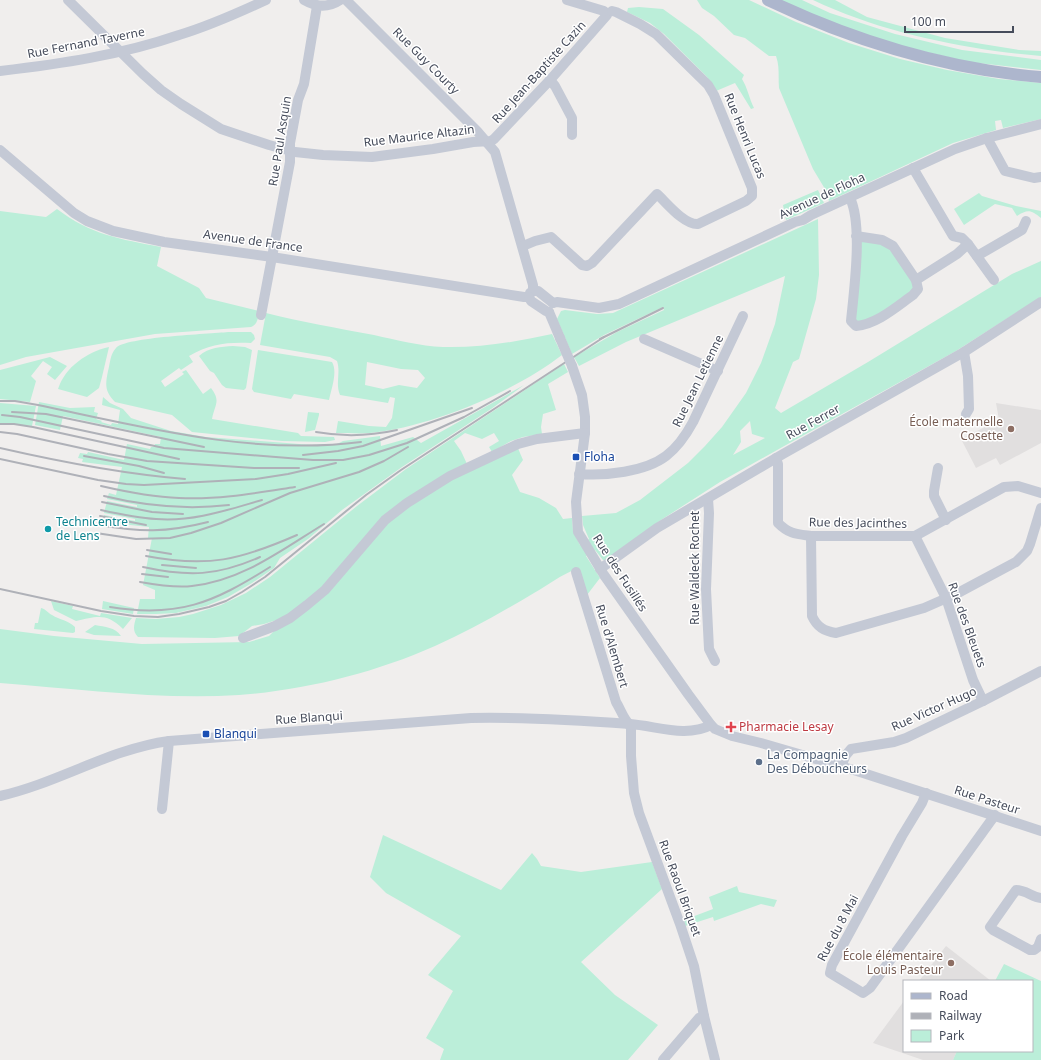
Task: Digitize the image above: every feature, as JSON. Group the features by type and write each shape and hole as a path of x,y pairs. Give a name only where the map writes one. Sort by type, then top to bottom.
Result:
{"main road":[{"path":"768,0 832,28 916,56 1010,74 1041,77"}],"street":[{"name":"Rue Fernand Taverne","path":"0,71 57,64 121,52 177,36 208,25 266,0"},
{"path":"304,0 317,6 330,5 340,0"},
{"name":"Rue Guy Courty","path":"346,0 487,141 495,152 533,285 531,294"},
{"path":"567,0 607,12"},
{"name":"Rue Maurice Altazin","path":"70,1 161,90 221,129 290,151 323,155 372,157 487,141"},
{"name":"Rue Paul Asquin","path":"261,315 290,162 290,143 298,100 304,84 317,6"},
{"name":"Rue Jean-Baptiste Cazin","path":"487,141 494,139 550,80 607,12"},
{"name":"Rue Henri Lucas","path":"522,246 551,237 582,265 587,266 592,263 657,194 686,222 693,224 698,224 746,201 752,196 752,188 714,95 708,85 656,34 616,12 607,12"},
{"path":"550,80 555,86 572,118 572,135"},
{"name":"Avenue de Floha","path":"551,308 557,302 599,308 619,304 955,149 987,138 1041,124"},
{"path":"987,138 1005,171 1034,178 1041,177"},
{"name":"Avenue de France","path":"0,150 74,213 99,226 113,231 164,242 272,257 524,297 531,294"},
{"path":"913,168 953,236 962,238 968,244 994,280"},
{"path":"850,198 855,215 856,236 856,260 851,321 856,326 863,326 873,322 913,295 918,289 916,280 889,242 856,236"},
{"path":"977,256 1022,230 1026,221"},
{"path":"916,280 957,254 968,244"},
{"path":"531,294 538,292 551,308"},
{"name":"Rue Ferrer","path":"600,569 657,528 776,458 964,352 1041,302"},
{"name":"Rue des Fusillés","path":"551,308 560,338 572,366 583,399 585,433 576,502 578,532 600,569 711,725"},
{"name":"Rue Jean Letienne","path":"579,474 593,475 627,471 643,467 665,457 685,436 693,422 743,316"},
{"path":"644,339 718,371"},
{"path":"964,352 968,376 969,409 966,414"},
{"path":"243,638 276,626 290,618 307,605 325,590 385,520 407,503 450,476 518,444 537,439 585,433"},
{"name":"Rue des Jacinthes","path":"776,458 778,464 778,523 785,530 796,534 811,536 915,536 1004,487 1018,486 1041,493"},
{"path":"938,468 934,496 946,520"},
{"name":"Rue Waldeck Rochet","path":"708,499 709,513 706,589 709,649 715,661"},
{"path":"811,536 812,616 820,628 827,632 836,633 924,608 1016,562 1027,551 1041,508"},
{"name":"Rue des Bleuets","path":"915,536 946,598 973,680 983,701"},
{"name":"Rue d'Alembert","path":"576,572 616,702 624,719 629,724"},
{"name":"Rue Victor Hugo","path":"841,766 846,755 851,749 894,742 906,738 983,701 1041,670"},
{"name":"Rue Blanqui","path":"0,796 39,785 134,749 169,741 471,718 629,724 689,732 711,725"},
{"name":"Rue Raoul Briquet","path":"629,724 631,728 630,756 634,793 639,813 694,966 715,1060"},
{"name":"Rue Pasteur","path":"711,725 715,729 732,736 841,766 1041,831"},
{"path":"162,809 169,741"},
{"name":"Rue du 8 Mai","path":"926,793 922,803 902,836 832,965 830,972 863,993 870,988 995,815"},
{"path":"1041,898 1022,890 1016,890 990,927 1030,950 1038,948 1041,939"},
{"path":"663,1060 699,1018 704,1016"}],"shaded area":[{"name":"École maternelle Cosette","path":"996,403 1041,410 1041,443 1000,465 996,458 976,468 961,439 999,420"},
{"name":"École élémentaire Louis Pasteur","path":"946,946 990,980 920,980"},
{"name":"École élémentaire Louis Pasteur","path":"903,1002 903,1052 957,1052 953,1060 923,1060 873,1043"}],"green space":[{"path":"697,0 749,0 796,22 849,43 900,59 947,70 999,79 1041,83 1041,119 1003,128 1001,120 995,121 996,130 953,143 829,201 825,189 813,169 779,88 776,56 769,56 745,38 734,35 714,16 702,8"},
{"path":"779,0 802,0 830,13 895,34 962,50 1041,60 1041,70 969,62 905,47 838,26"},
{"path":"813,0 835,0 867,17 945,38 1019,50 1041,51 1041,56 995,51 925,38 879,26 835,10"},
{"path":"639,7 663,9 699,35 744,75 742,79 754,108 751,109 735,83 716,91 707,77 664,34 650,23 627,12 628,8"},
{"path":"818,190 824,203 786,220 783,205"},
{"path":"979,193 982,196 1016,206 1041,211 1041,218 1035,213 1029,211 1017,216 1012,208 995,204 964,225 954,209"},
{"path":"57,209 82,225 106,235 161,247 157,266 199,288 206,298 259,311 256,322 251,327 155,334 26,357 0,365 0,211 46,217"},
{"path":"818,219 819,275 816,299 799,359 793,362 775,408 781,413 1012,274 1041,261 1041,297 956,351 720,482 661,520 606,560 603,560 595,550 586,556 600,578 587,595 576,569 570,571 485,621 412,656 339,679 264,693 209,696 149,695 0,683 0,629 54,636 142,644 249,642 269,636 276,629 302,612 390,519 432,490 517,446 523,460 512,475 520,492 539,498 556,508 563,519 572,518 573,531 580,545 589,539 583,525 582,516 616,513 640,500 688,463 722,427 746,393 761,363 775,324 785,276 626,342 579,366 574,357 617,332 664,310 663,307 604,335 572,354 557,319 561,311 565,310 597,314 613,313","holes":["750,421 752,434 765,438 733,455 741,442 740,431"]},
{"path":"856,236 882,240 916,280 913,295 856,326"},
{"path":"266,313 408,342 443,347 511,342 552,334 562,355 520,382 471,406 445,415 394,429 366,433 336,433 338,421 386,427 392,418 395,398 390,397 388,403 340,395 338,386 337,361 330,357 260,345","holes":["367,362 401,369 418,370 425,378 417,388 399,385 383,389 365,385"]},
{"path":"228,332 251,332 255,339 251,343 234,343 212,346 189,356 193,362 181,370 179,368 161,381 165,387 184,374 182,372 186,370 203,394 211,388 214,392 217,400 212,419 298,433 301,436 334,437 335,440 325,442 282,441 192,432 172,415 115,402 109,395 106,384 110,359 114,350 123,344 150,339"},
{"path":"233,346 245,347 252,350 246,388 244,390 226,388 222,385 199,356 211,349"},
{"path":"109,347 99,388 87,397 58,389 61,381 71,367 85,357 101,349"},
{"path":"258,350 332,362 334,366 334,376 329,400 294,394 291,399 254,392 252,389"},
{"path":"50,357 67,366 55,380 47,374 52,367 43,361 31,376 36,381 30,402 0,399 0,370"},
{"path":"564,364 568,372 548,384 556,410 543,414 541,427 542,434 523,437 511,441 492,452 489,447 499,441 494,433 482,439 465,433 454,441 467,464 397,506 317,593 283,618 252,626 239,636 215,638 138,637 136,635 134,628 136,618 156,619 193,614 221,605 246,593 270,577 357,506 406,469"},
{"path":"524,385 491,409 402,467 342,510 308,539 280,558 274,568 252,583 228,597 206,606 176,613 137,614 140,599 155,599 155,590 143,585 152,538 148,538 149,527 121,524 103,520 104,515 135,521 135,519 104,513 107,501 137,507 137,505 107,499 109,493 116,495 122,467 82,462 83,459 78,458 80,453 87,454 88,452 124,460 127,444 150,449 151,447 154,447 155,444 160,444 161,437 63,416 60,430 35,425 39,402 70,408 95,407 94,412 98,413 96,419 111,425 112,423 118,424 120,410 102,405 103,397 110,403 123,409 131,418 171,431 206,437 312,445 337,444 343,441 380,436 381,446 413,437 421,443"},
{"path":"0,403 36,406 32,426 0,423"},
{"path":"308,412 319,413 319,415 315,430 305,432"},
{"path":"51,601 73,606 72,609 100,616 101,613 132,618 123,629 111,620 101,617 76,621 54,610"},
{"path":"103,601 134,608 133,614 102,609"},
{"path":"41,608 55,617 67,621 75,627 75,632 34,629 35,623 38,623"},
{"path":"95,625 113,629 121,636 94,635 85,632"},
{"path":"383,835 501,890 532,853 541,866 581,872 652,862 662,889 581,962 615,995 658,1025 628,1060 440,1060 444,1049 426,1038 453,991 428,975 461,936 386,893 370,877"},
{"path":"737,886 739,892 777,900 774,907 761,904 714,921 713,917 685,926 684,920 713,909 709,897"},
{"path":"1004,964 1041,981 1041,1060 953,1060 957,1052 1033,1052 1033,980 996,980"}],"railway":[{"path":"600,339 663,308"},
{"path":"0,589 101,611 134,616 158,617 179,614 209,607 226,601 265,577 366,495 401,470 604,337"},
{"path":"2,415 20,417 164,448 313,460 343,460 369,455 407,443 464,417 510,391"},
{"path":"0,401 15,401 158,430 239,442 279,445 320,445 361,442"},
{"path":"303,455 338,451 363,446 472,408"},
{"path":"12,412 46,414 204,447"},
{"path":"0,424 14,424 33,427 179,459"},
{"path":"316,432 337,435 357,435 377,434 397,430"},
{"path":"0,432 17,434 147,461 254,468 299,468"},
{"path":"96,533 136,539 170,538 191,533 221,523 290,493 359,472 384,461 408,447"},
{"path":"0,448 92,467 185,479"},
{"path":"84,456 139,466 164,473"},
{"path":"0,459 98,480 144,485 256,479 288,474 336,463"},
{"path":"101,486 149,495 194,498 237,496 295,487"},
{"path":"104,496 150,505 182,507 229,505"},
{"path":"101,510 128,516 183,519 223,511 262,500"},
{"path":"102,502 152,512 183,514"},
{"path":"100,516 146,525"},
{"path":"98,525 140,530 166,530 208,522"},
{"path":"140,582 186,587 228,578 245,571 324,524"},
{"path":"146,556 168,560 188,561 223,559 258,551 297,535"},
{"path":"147,550 171,554"},
{"path":"143,567 175,572 203,573 230,568 260,557"},
{"path":"162,565 196,568"},
{"path":"110,607 134,610 156,610 175,609 194,605 231,590 270,567"},
{"path":"142,574 168,577"}],"place":[{"name":"École maternelle Cosette","path":"1011,429"},
{"name":"Floha","path":"576,457"},
{"name":"Technicentre de Lens","path":"48,529"},
{"name":"Pharmacie Lesay","path":"731,727"},
{"name":"Blanqui","path":"206,734"},
{"name":"La Compagnie Des Déboucheurs","path":"759,762"},
{"name":"École élémentaire Louis Pasteur","path":"951,963"}]}
